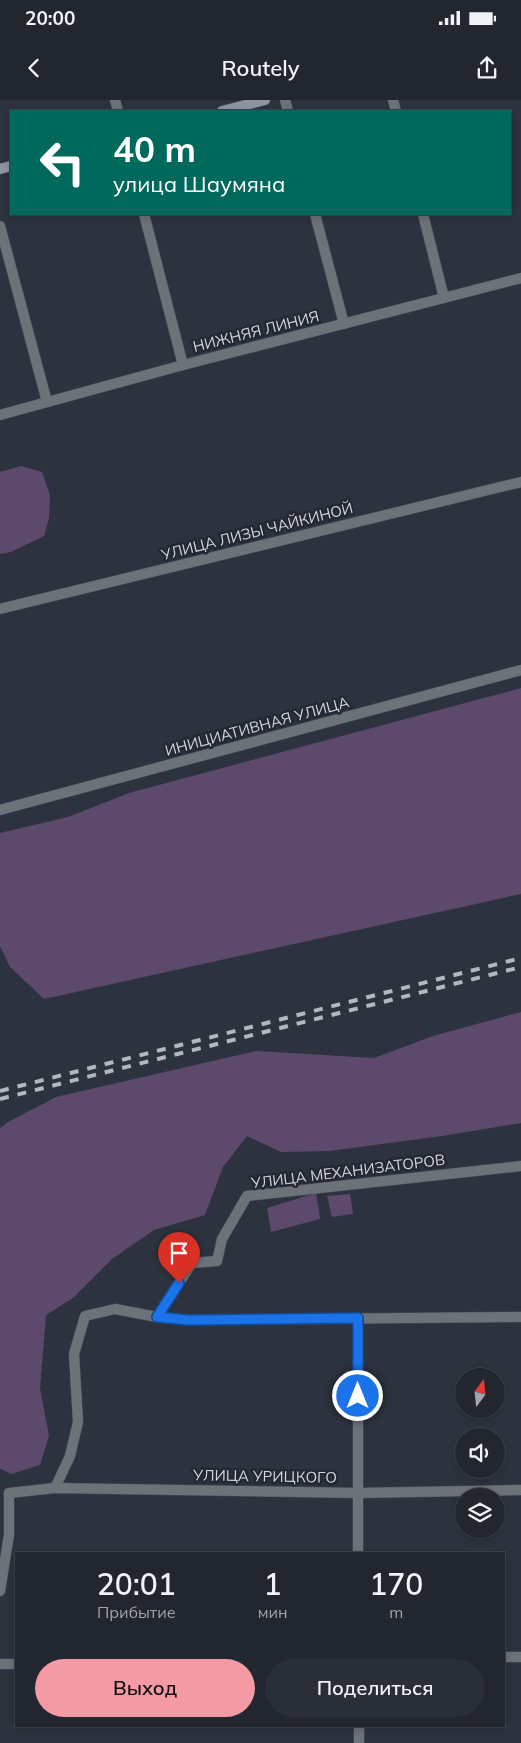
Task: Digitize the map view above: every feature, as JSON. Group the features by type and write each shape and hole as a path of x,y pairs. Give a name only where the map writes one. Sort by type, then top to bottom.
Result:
{"main road":[{"path":"226,110 264,100"}],"street":[{"path":"144,215 183,365"},
{"path":"315,215 344,324"},
{"path":"423,215 444,298"},
{"path":"0,226 47,402"},
{"name":"НИЖНЯЯ ЛИНИЯ","path":"0,415 183,365 521,278"},
{"name":"УЛИЦА ЛИЗЫ ЧАЙКИНОЙ","path":"0,610 521,482"},
{"name":"ИНИЦИАТИВНАЯ УЛИЦА","path":"0,810 521,670"},
{"name":"УЛИЦА МЕХАНИЗАТОРОВ","path":"157,1317 192,1263 217,1261 222,1239 248,1196 521,1166"},
{"path":"55,1488 70,1456 78,1422 74,1354 85,1316 115,1309 157,1317 188,1320 521,1317"},
{"path":"358,1318 358,1552"},
{"name":"УЛИЦА УРИЦКОГО","path":"0,1591 9,1535 9,1493 55,1488 358,1492 521,1490"},
{"path":"505,1657 521,1657"},
{"path":"0,1664 15,1664"},
{"path":"359,1727 359,1743"}],"shaded area":[{"path":"21,466 42,472 50,495 49,518 44,536 11,552 0,554 0,472"},
{"path":"521,688 521,894 44,999 10,967 0,946 0,833 68,817 129,793"},
{"path":"521,1012 521,1123 329,1151 281,1152 247,1136 223,1167 205,1215 154,1230 112,1259 73,1298 46,1315 40,1388 49,1436 40,1465 12,1474 0,1469 0,1128 56,1097 256,1051 374,1058 433,1036"},
{"path":"316,1193 320,1219 271,1232 267,1208"},
{"path":"350,1194 353,1214 332,1217 327,1196"}],"railway":[{"path":"0,1091 521,958"},
{"path":"0,1099 521,967"}],"route":[{"path":"179,1283 157,1317 188,1320 358,1318 358,1396"}]}
